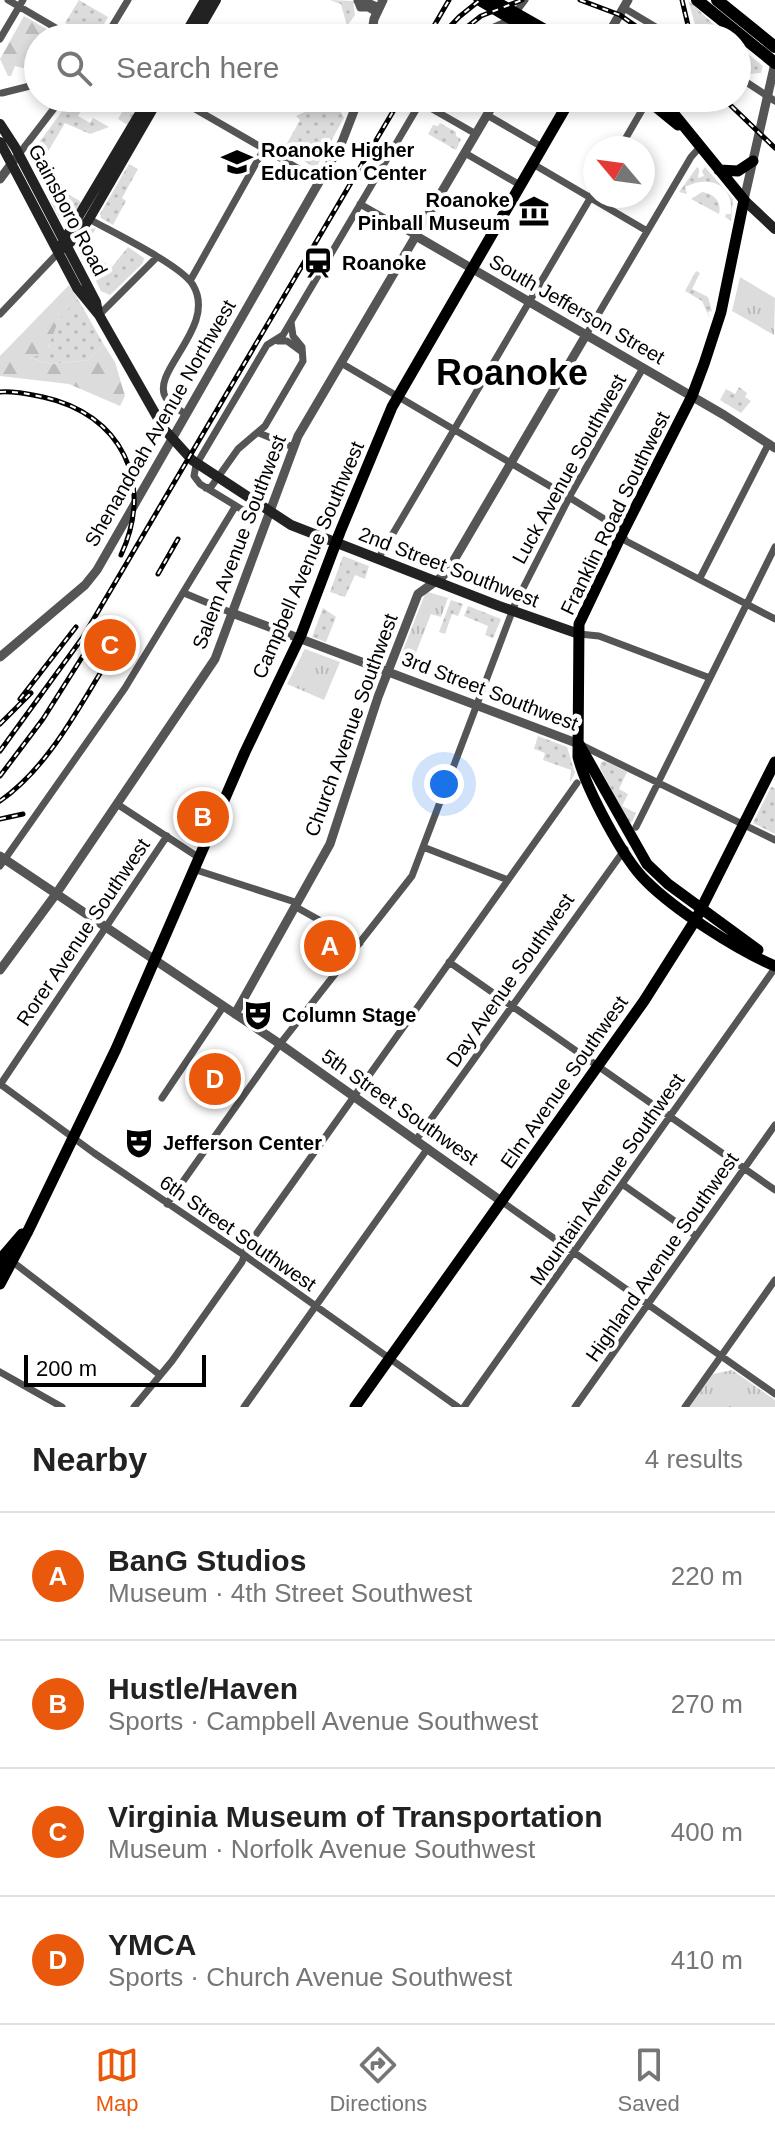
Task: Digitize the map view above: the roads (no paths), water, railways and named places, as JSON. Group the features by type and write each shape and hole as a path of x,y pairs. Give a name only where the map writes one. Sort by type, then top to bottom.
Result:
{"highway":[{"path":"717,0 747,24"},
{"path":"699,2 726,24"},
{"path":"751,27 775,47"},
{"path":"751,44 775,63"}],"main road":[{"path":"191,24 205,0"},
{"path":"202,24 216,0"},
{"path":"479,0 522,22"},
{"path":"493,0 524,24"},
{"path":"63,246 141,112"},
{"path":"63,246 89,219 151,112"},
{"name":"Campbell Avenue Southwest","path":"0,1283 4,1263 32,1221 74,1138 255,729 299,639 397,396 563,112"},
{"path":"663,112 685,129 744,200 775,229"},
{"path":"674,112 685,129"},
{"name":"Gainsboro Road","path":"0,124 15,159 63,246 77,288 99,315 172,440 192,460 269,512"},
{"name":"Gainsboro Road","path":"0,142 15,159"},
{"path":"719,170 738,171 753,161"},
{"name":"Franklin Road Southwest","path":"744,200 719,321 692,396 587,605 579,634 578,757 584,776 629,847 699,914 768,957 775,966"},
{"name":"2nd Street Southwest","path":"269,512 291,525 336,543 579,634"},
{"name":"Elm Avenue Southwest","path":"355,1407 644,1001 699,914 775,762"}],"street":[{"path":"8,0 21,3 52,24"},
{"path":"113,24 128,0"},
{"path":"501,24 510,20 525,0"},
{"path":"0,39 21,3"},
{"path":"358,3 368,8 380,7"},
{"path":"614,24 626,4 654,24"},
{"path":"744,200 771,98 775,63"},
{"path":"751,85 771,98"},
{"path":"2,93 24,88"},
{"path":"0,179 51,112"},
{"path":"200,112 320,181"},
{"name":"Shenandoah Avenue Northwest","path":"0,657 91,578 320,181 348,130 354,112"},
{"path":"251,515 206,488 194,476 199,460 267,345 283,335 415,112"},
{"path":"441,112 476,134"},
{"name":"Salem Avenue Southwest","path":"0,970 56,894 215,659 293,447 489,112"},
{"path":"627,136 640,112"},
{"path":"487,115 542,147"},
{"path":"586,335 691,157 700,147"},
{"path":"190,281 264,149"},
{"path":"465,153 520,185"},
{"path":"533,164 583,189"},
{"name":"South Jefferson Street","path":"360,204 772,445"},
{"path":"378,559 585,208"},
{"path":"613,208 647,231"},
{"path":"89,219 190,281 198,297 198,318 166,378 163,390 166,399 185,414"},
{"path":"0,314 63,246"},
{"path":"99,315 156,258"},
{"path":"206,488 211,487 238,449 259,433 303,361 303,353 293,336 291,320"},
{"name":"Church Avenue Southwest","path":"235,1014 337,827 388,672 418,594 443,576 454,560 586,335"},
{"path":"276,341 287,341 303,353"},
{"path":"341,363 569,497 617,527 626,541 775,619"},
{"name":"Luck Avenue Southwest","path":"167,1204 280,1044 412,876 512,611 569,497 643,368"},
{"path":"259,433 293,447"},
{"path":"700,578 772,445"},
{"path":"2,861 125,688 235,507"},
{"path":"636,827 775,547"},
{"name":"3rd Street Southwest","path":"184,593 579,744 775,840"},
{"name":"2nd Street Southwest","path":"579,634 599,636 710,678"},
{"path":"134,1407 222,1291 247,1247 577,783"},
{"path":"117,804 167,836 196,863 297,905 360,943"},
{"name":"Rorer Avenue Southwest","path":"0,1085 167,836"},
{"path":"423,847 508,880"},
{"name":"Day Avenue Southwest","path":"416,1140 629,847"},
{"name":"5th Street Southwest","path":"2,861 280,1044 775,1394"},
{"path":"449,962 775,1190"},
{"name":"Mountain Avenue Southwest","path":"461,1407 671,1117 775,966"},
{"path":"162,1098 223,1007"},
{"name":"6th Street Southwest","path":"0,1085 461,1407"},
{"name":"Highland Avenue Southwest","path":"575,1407 775,1125"},
{"path":"244,1407 428,1148"},
{"path":"622,1184 696,1236"},
{"path":"4,1263 160,1375"},
{"path":"685,1407 775,1280"},
{"path":"0,1372 62,1407"}],"railway":[{"path":"435,24 449,0"},
{"path":"452,24 480,0"},
{"path":"471,24 481,16 522,0"},
{"path":"580,0 620,15 633,24"},
{"path":"682,0 688,24"},
{"path":"0,751 83,637 393,112"},
{"path":"738,112 775,148"},
{"path":"0,392 43,397 70,406 93,419 111,435 124,455 132,477 134,502 131,528 121,555"},
{"path":"158,574 178,539"},
{"path":"20,699 76,627"},
{"path":"0,776 43,719 86,651"},
{"path":"0,801 45,757 104,667"},
{"path":"0,724 31,693"},
{"path":"0,819 23,814"}],"place":[{"name":"Roanoke Higher Education Center","path":"237,162"},
{"name":"Roanoke Pinball Museum","path":"534,211"},
{"name":"Roanoke","path":"318,263"},
{"name":"Virginia Museum of Transportation","path":"110,645"},
{"name":"Hustle/Haven","path":"203,817"},
{"name":"BanG Studios","path":"330,946"},
{"name":"Column Stage","path":"258,1015"},
{"name":"YMCA","path":"215,1079"},
{"name":"Jefferson Center","path":"139,1143"}],"district":[{"name":"Roanoke","path":"512,372"}]}
